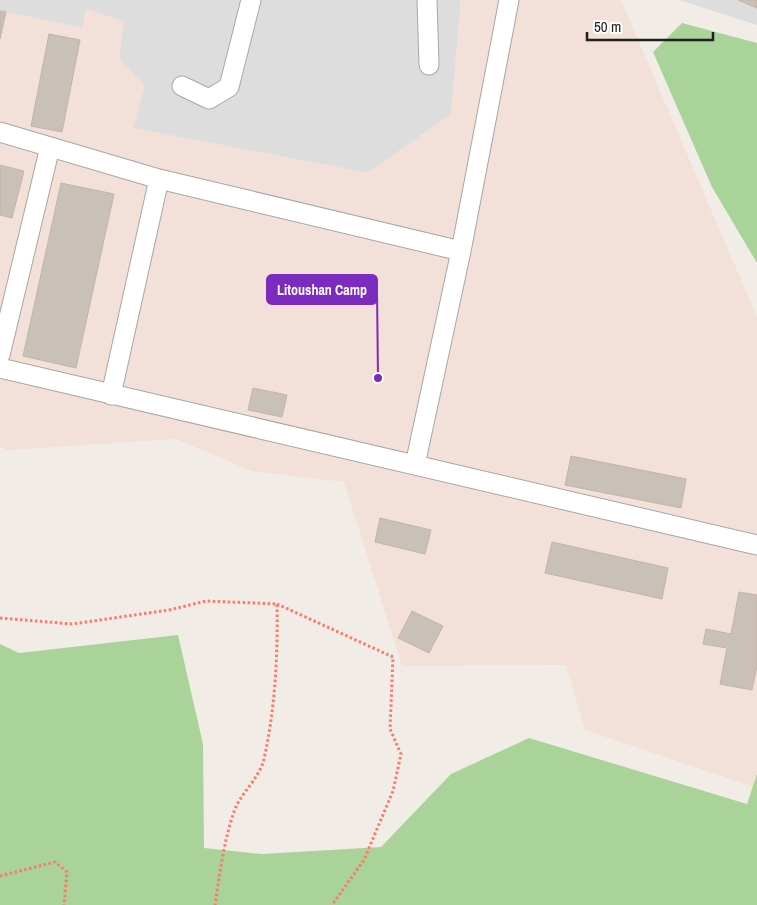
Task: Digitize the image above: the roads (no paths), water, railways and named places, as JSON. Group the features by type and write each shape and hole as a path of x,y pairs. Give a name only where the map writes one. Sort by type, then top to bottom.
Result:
{"lane":[{"path":"182,86 209,99 228,87 251,0"},
{"path":"427,0 429,65"},
{"path":"414,465 460,251 509,0"},
{"path":"0,132 159,179 460,251"},
{"path":"0,355 50,147"},
{"path":"111,395 159,179"},
{"path":"0,368 757,545"}],"place":[{"name":"Litoushan Camp","path":"378,378"}]}
